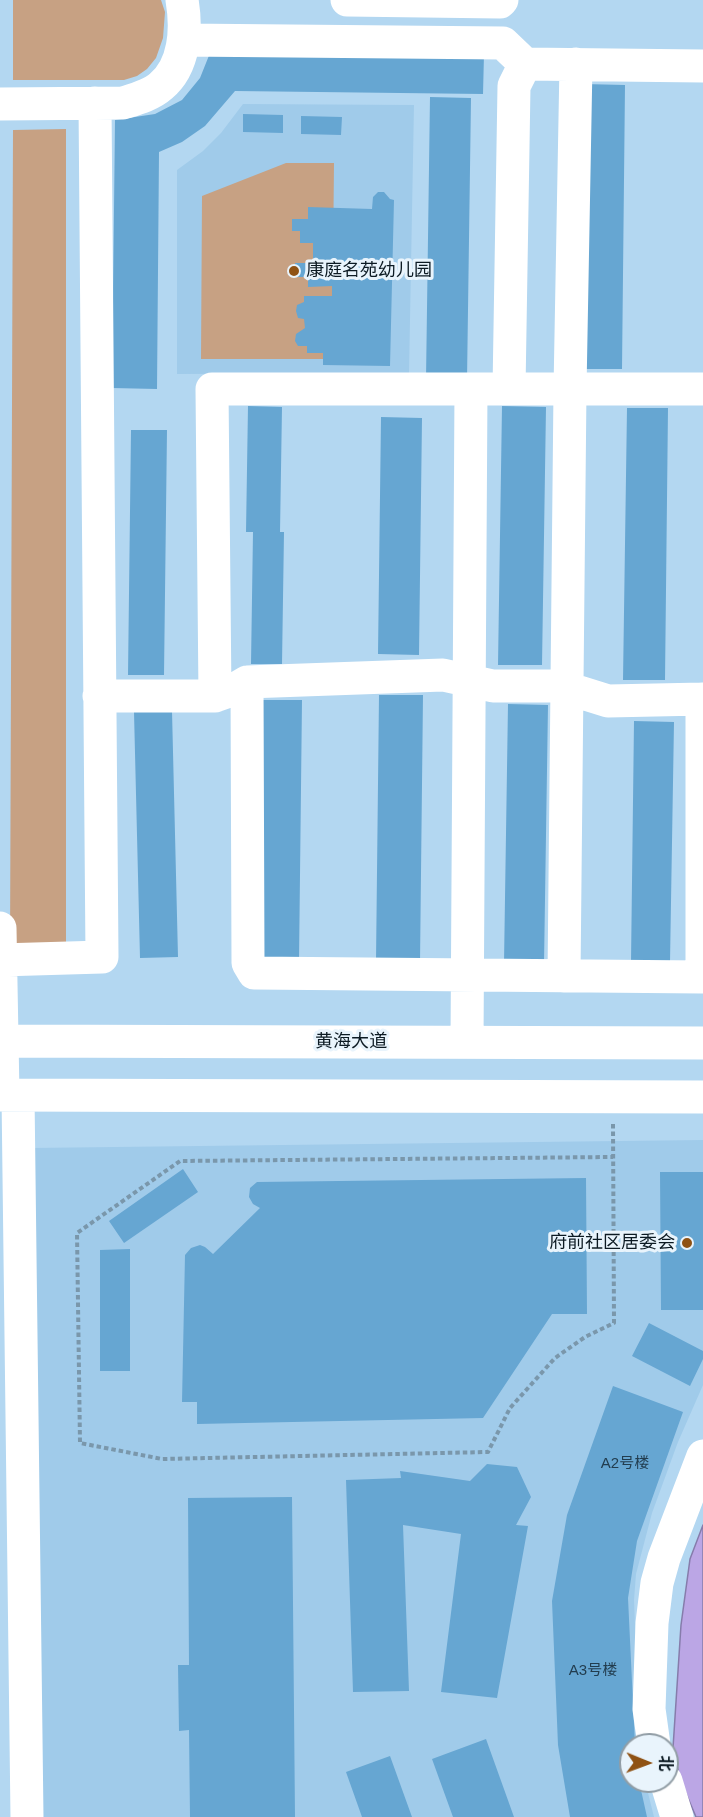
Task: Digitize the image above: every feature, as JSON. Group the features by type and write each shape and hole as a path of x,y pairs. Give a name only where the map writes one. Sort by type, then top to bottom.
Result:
{"street":[{"path":"0,104 123,103 141,98 161,87 177,68 184,40 182,0"},
{"path":"347,0 500,2 502,0"},
{"path":"184,40 503,43 525,64 703,66"},
{"path":"509,389 514,86 525,64"},
{"path":"564,976 576,64"},
{"path":"0,960 102,957 95,103"},
{"path":"215,696 212,389 703,388"},
{"path":"468,1042 471,389"},
{"path":"99,696 215,696 236,689 247,682 443,675 493,686 560,686 608,700 703,699 702,977 254,973 248,963 247,682"},
{"path":"0,928 1,1027 14,1101 27,1817"},
{"name":"黄海大道","path":"1,1027 58,1041 703,1043"},
{"path":"14,1101 703,1096"},
{"path":"653,1733 650,1709 652,1623 657,1584 664,1558 703,1456"},
{"path":"670,1793 677,1817"}],"path":[{"path":"613,1096 614,1323 585,1337 555,1358 510,1408 488,1452 162,1459 80,1443 77,1233 180,1161 613,1157"}],"shaded area":[{"path":"13,0 161,0 165,12 163,38 156,58 147,69 137,76 124,80 13,80"},
{"name":"康庭名苑幼儿园","path":"243,104 414,105 409,373 177,374 177,170 203,151 221,133"},
{"path":"66,129 66,946 10,947 13,130"},
{"path":"286,163 334,163 332,359 201,359 202,196"},
{"path":"703,1140 703,1385 678,1442 652,1513 636,1574 634,1600 640,1733 619,1733 619,1793 648,1793 654,1817 42,1817 31,1148"},
{"path":"703,1525 703,1817 696,1817 680,1779 679,1733 674,1733 681,1625 690,1559"}],"building":[{"path":"210,53 484,54 483,94 235,91 205,126 182,142 159,152 157,389 112,388 115,120 155,114 182,100 200,78"},
{"path":"583,84 625,85 622,369 579,369"},
{"path":"430,97 471,98 467,380 426,379"},
{"path":"243,114 283,115 283,133 243,132"},
{"path":"301,116 342,117 341,135 301,134"},
{"path":"378,192 384,192 394,200 390,366 323,365 323,353 307,353 307,346 298,346 295,341 296,334 305,328 304,319 298,318 296,311 297,305 304,302 304,296 332,296 332,286 308,287 308,277 295,277 295,263 313,263 313,243 300,243 300,231 292,231 292,219 308,219 308,207 372,209 373,197"},
{"path":"248,406 282,407 280,532 284,532 282,664 251,664 253,532 246,532"},
{"path":"502,406 546,407 542,665 498,665"},
{"path":"627,408 668,408 665,680 623,680"},
{"path":"381,417 422,418 419,655 378,654"},
{"path":"131,430 167,430 164,675 128,675"},
{"path":"379,695 423,695 420,962 376,961"},
{"path":"260,700 302,700 299,962 257,961"},
{"path":"508,704 548,705 544,964 504,963"},
{"path":"172,711 178,957 140,958 134,712"},
{"path":"634,721 674,722 670,962 631,962"},
{"path":"183,1169 198,1192 124,1243 109,1221"},
{"path":"660,1172 703,1172 703,1310 661,1310"},
{"path":"586,1178 587,1314 552,1314 483,1418 197,1424 197,1402 182,1402 185,1255 191,1248 200,1245 213,1254 260,1208 253,1204 249,1197 250,1188 257,1182"},
{"path":"130,1249 130,1371 100,1371 100,1250"},
{"path":"649,1323 703,1351 703,1359 690,1386 632,1356"},
{"path":"613,1386 683,1412 637,1541 628,1598 634,1733 619,1733 619,1793 642,1793 647,1817 570,1817 558,1745 552,1601 567,1515"},
{"path":"487,1464 517,1467 531,1497 516,1525 528,1526 497,1698 441,1692 461,1534 403,1525 409,1691 353,1692 346,1480 401,1478 400,1471 470,1481"},
{"path":"292,1497 295,1817 190,1817 189,1730 179,1731 178,1665 189,1665 188,1498"},
{"path":"486,1739 514,1817 453,1817 432,1759"},
{"path":"390,1756 412,1817 362,1817 346,1772"}],"place":[{"name":"康庭名苑幼儿园","path":"294,271"},
{"name":"府前社区居委会","path":"687,1243"}]}
